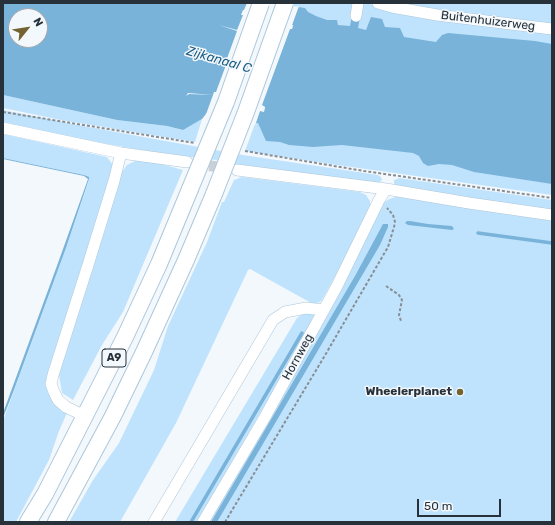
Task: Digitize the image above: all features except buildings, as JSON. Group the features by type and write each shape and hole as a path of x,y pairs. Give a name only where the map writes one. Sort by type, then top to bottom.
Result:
{"highway":[{"name":"A9","path":"28,522 45,494 85,416 150,284 226,102 261,3"},
{"name":"A9","path":"56,522 113,416 186,260 246,112 285,3"}],"street":[{"path":"356,16 358,3"},
{"name":"Buitenhuizerweg","path":"378,3 437,15 552,29"},
{"path":"3,128 121,153 187,162"},
{"path":"85,416 66,407 58,400 51,384 114,181 121,153"},
{"path":"237,170 386,189 552,215"},
{"name":"Hornweg","path":"202,522 265,417 337,286 379,200 386,189"},
{"path":"154,522 273,320 285,312 306,308 324,310"}],"path":[{"path":"3,112 199,144"},
{"path":"238,150 364,171 552,198"},
{"path":"225,522 388,247 394,227 393,216 389,209 379,200"},
{"path":"386,286 399,295 402,300 399,314 401,321"}],"shaded area":[{"path":"268,3 365,3 552,33 552,195 245,151 260,110 263,111 265,107 261,106 298,7"},
{"path":"391,3 552,3 552,25 526,22"},
{"path":"3,95 117,120 167,126 182,130 202,119 195,142 61,120 3,108"},
{"path":"3,110 243,155 378,175 382,180 379,183 376,183 239,166 216,160 181,157 101,143 3,124"},
{"path":"3,134 107,157 113,165 81,273 48,374 67,413 49,460 16,522 3,522 3,421 66,248 89,178 84,175 3,158"},
{"path":"137,160 183,170 123,312 102,345 73,400 62,393 59,375 119,176 127,165"},
{"path":"242,177 360,192 366,195 370,201 370,209 357,237 320,302 313,304 250,269 248,270 176,423 120,522 69,522 93,480 119,443 154,370 168,326 207,242 222,202 224,202 234,180"},
{"path":"399,178 552,200 552,212 394,184 394,180"},
{"name":"Wheelerplanet","path":"399,196 552,221 552,522 206,522 382,204 389,199"},
{"path":"307,313 314,314 315,316 197,522 175,522 297,318"}],"water":[{"name":"Zijkanaal C","path":"3,3 268,3 210,109 202,119 183,130 167,126 117,120 3,95"},
{"path":"298,7 305,8 308,12 327,20 337,20 338,25 350,26 352,15 360,17 358,28 366,30 371,17 382,19 385,27 400,28 404,37 436,42 442,35 448,33 552,44 552,184 474,172 452,165 439,164 428,166 423,163 419,156 413,153 342,145 313,147 266,141 258,123 256,123 260,110 264,111 265,107 261,106 290,28 292,29"},
{"path":"3,158 84,175 89,177 89,179 66,248 3,418 3,413 88,179 84,176"},
{"path":"407,221 452,226 454,229 408,225 405,223"},
{"path":"383,224 388,224 388,227 380,245 217,522 211,522 355,276"}],"pier":[{"path":"247,3 279,3 296,7 299,6 292,29 290,29 262,105 265,107 264,112 260,111 255,125 211,111 204,120 214,92 216,92 237,31 219,25 237,30 243,15 241,15"},
{"path":"188,93 213,95 189,94 186,96"}],"waterway":[{"path":"478,233 552,243"},
{"path":"191,522 302,333"}],"tunnel":[{"path":"193,163 230,169"}],"place":[{"name":"Wheelerplanet","path":"460,392"}]}
